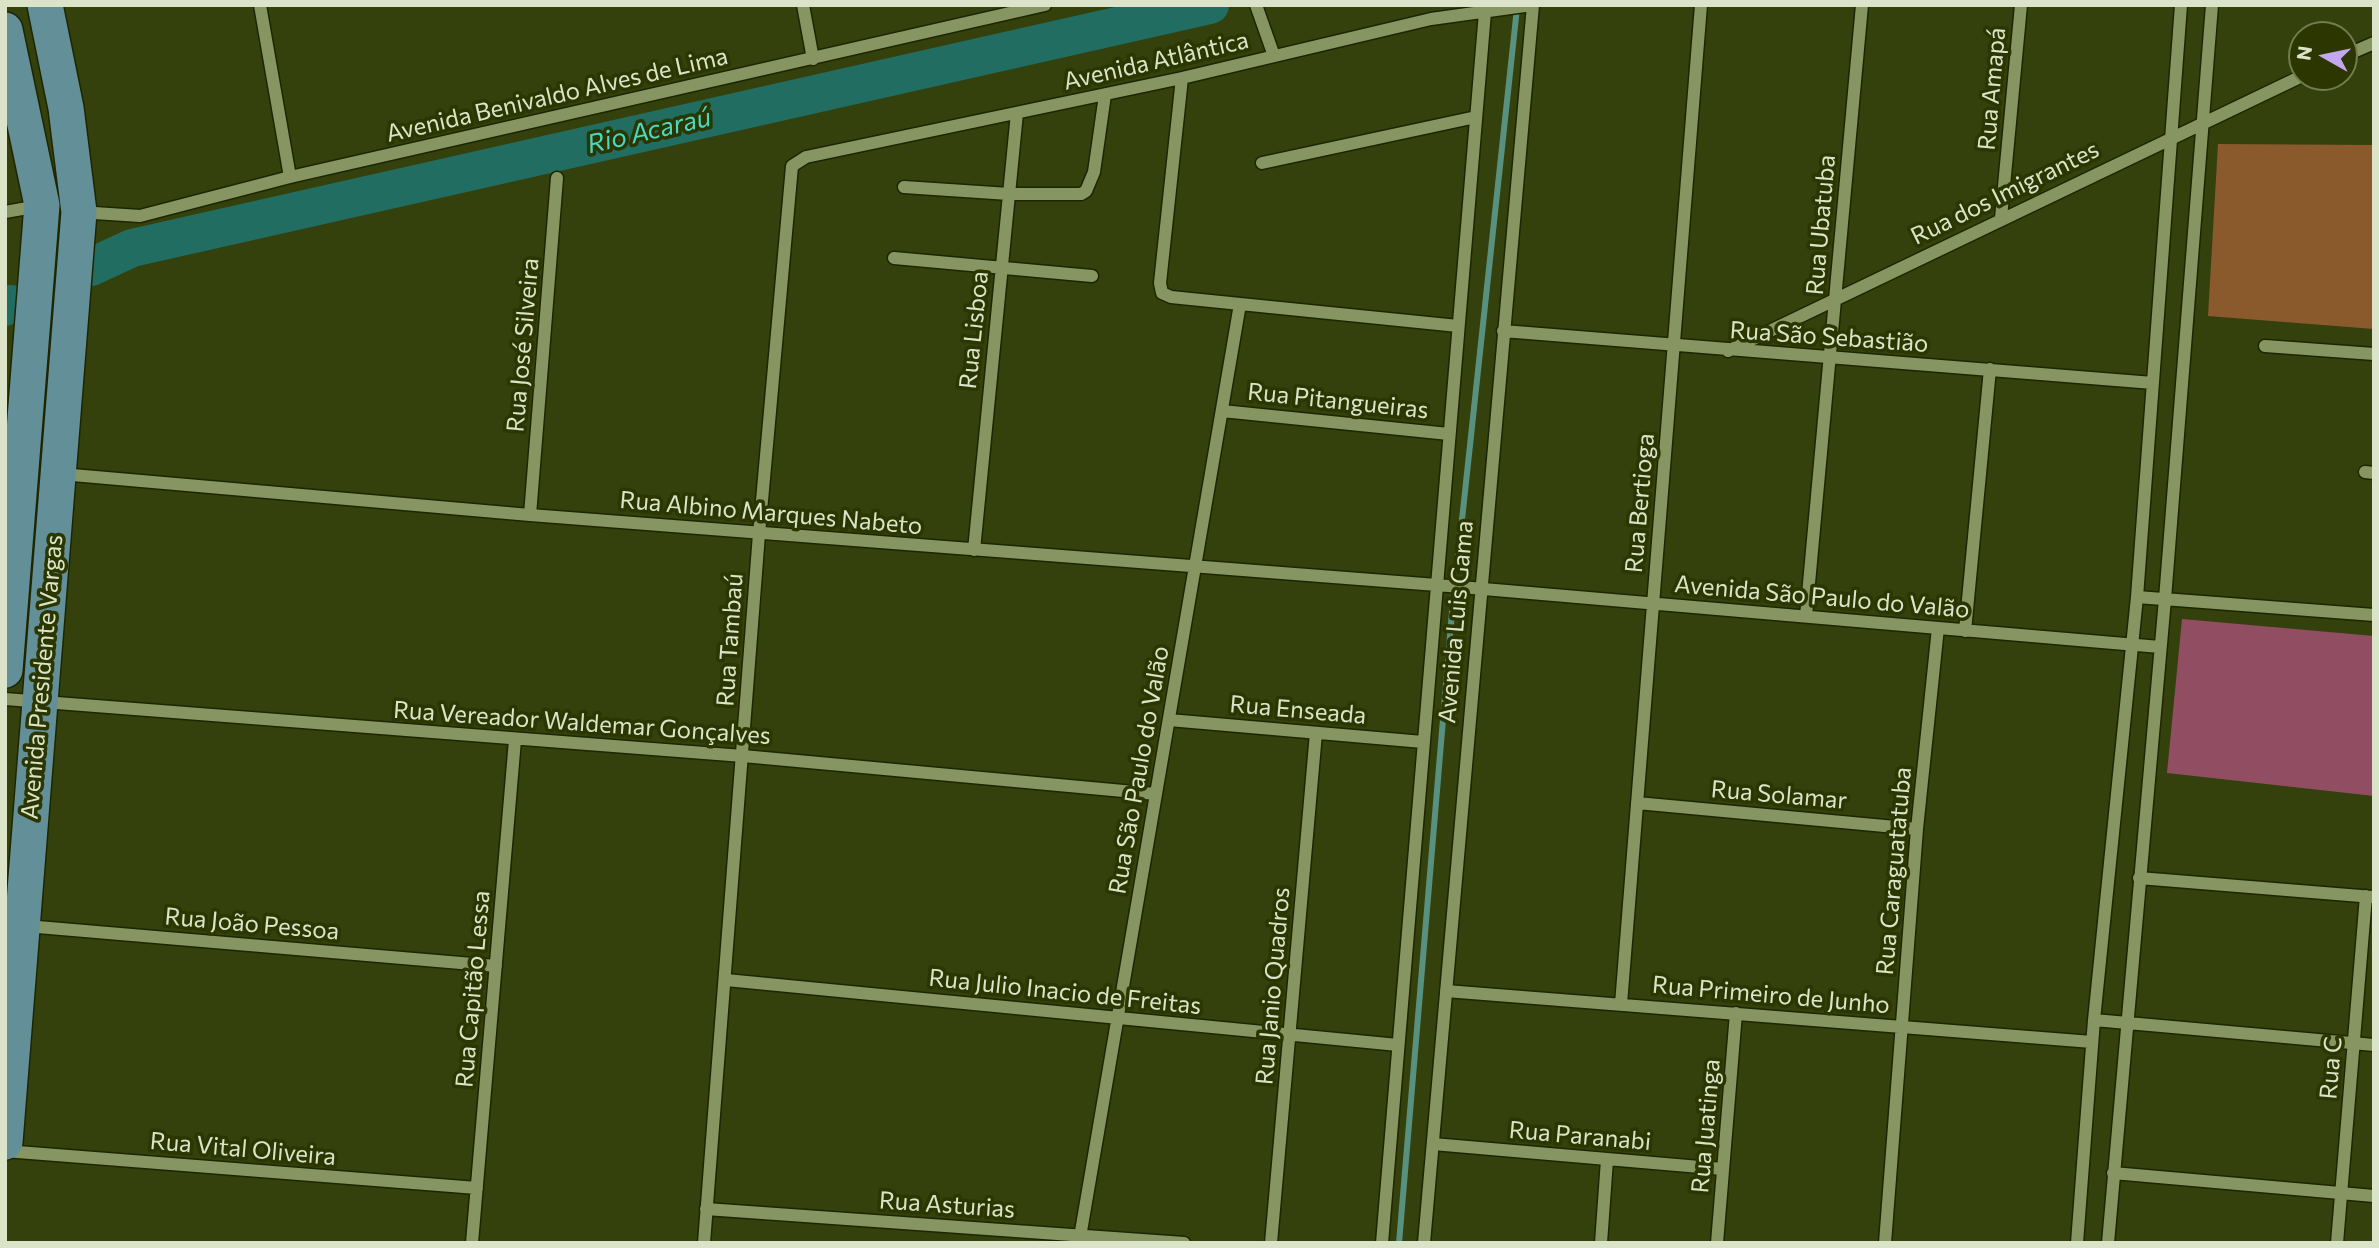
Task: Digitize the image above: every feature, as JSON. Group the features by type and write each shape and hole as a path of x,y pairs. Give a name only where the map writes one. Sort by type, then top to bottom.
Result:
{"main road":[{"name":"Avenida Presidente Vargas","path":"5,1142 13,925 39,699 60,474 79,212 66,108 45,5"},
{"name":"Avenida Presidente Vargas","path":"5,30 43,205 5,670"}],"street":[{"path":"260,5 290,177"},
{"path":"803,5 813,59"},
{"name":"Avenida Benivaldo Alves de Lima","path":"79,212 140,216 290,177 1043,5"},
{"path":"1256,5 1274,56"},
{"name":"Avenida Atlântica","path":"792,166 806,158 1182,78 1431,19 1532,5"},
{"name":"Avenida Luis Gama","path":"1424,1243 1532,5"},
{"name":"Rua Bertioga","path":"1621,1004 1701,5"},
{"name":"Rua Ubatuba","path":"1806,615 1862,5"},
{"name":"Rua Amapá","path":"2001,218 2021,5"},
{"path":"2077,1243 2094,1020 2137,597 2181,5"},
{"path":"2108,1243 2165,599 2212,5"},
{"name":"Avenida Luis Gama","path":"1382,1243 1485,12"},
{"path":"1182,78 1160,283 1162,293 1171,297 1458,326"},
{"name":"Rua dos Imigrantes","path":"1728,351 2171,136 2288,82"},
{"path":"904,187 1009,194 1081,194 1086,191 1094,172 1105,94"},
{"name":"Rua Lisboa","path":"974,550 1017,113"},
{"path":"1262,163 1476,117"},
{"name":"Rua Tambaú","path":"704,1243 759,534 792,166"},
{"name":"Rua José Silveira","path":"530,515 557,178"},
{"path":"5,212 43,205"},
{"path":"894,258 1092,276"},
{"name":"Rua São Paulo do Valão","path":"1079,1239 1240,304"},
{"name":"Rua São Sebastião","path":"1503,331 2153,383"},
{"path":"2265,346 2374,354"},
{"path":"1965,631 1990,369"},
{"name":"Rua Pitangueiras","path":"1222,411 1449,434"},
{"name":"Rua Albino Marques Nabeto","path":"60,474 759,534 1480,589"},
{"name":"Avenida São Paulo do Valão","path":"1480,589 2160,647"},
{"path":"2137,597 2374,615"},
{"name":"Rua Caraguatatuba","path":"1885,1243 1917,830 1938,628"},
{"name":"Rua Vereador Waldemar Gonçalves","path":"5,699 39,699 515,740 743,756 1156,794"},
{"name":"Rua Enseada","path":"1169,720 1423,743"},
{"name":"Rua Janio Quadros","path":"1271,1243 1316,733"},
{"name":"Rua Capitão Lessa","path":"472,1243 515,740"},
{"name":"Rua Solamar","path":"1637,803 1917,830"},
{"path":"2140,878 2370,896"},
{"name":"Rua C","path":"2337,1243 2370,896"},
{"name":"Rua João Pessoa","path":"13,925 496,967"},
{"name":"Rua Julio Inacio de Freitas","path":"726,980 986,1003 1118,1020 1398,1045"},
{"name":"Rua Primeiro de Junho","path":"1446,991 2092,1042"},
{"name":"Rua Juatinga","path":"1717,1243 1736,1013"},
{"path":"2094,1020 2374,1045"},
{"name":"Rua Paranabi","path":"1433,1144 1723,1169"},
{"name":"Rua Vital Oliveira","path":"5,1151 477,1188"},
{"path":"1601,1243 1607,1160"},
{"path":"2113,1173 2374,1196"},
{"name":"Rua Asturias","path":"706,1209 1079,1239 1184,1243"}],"shaded area":[{"path":"2218,144 2374,145 2374,329 2208,316"}],"building":[{"path":"2182,619 2374,636 2374,796 2167,773"}],"waterway":[{"name":"Rio Acaraú","path":"91,267 132,248 1210,5"},
{"path":"1457,566 1517,8"},
{"name":"Rio Acaraú","path":"5,307 11,304"},
{"path":"1399,1243 1452,612"}]}
